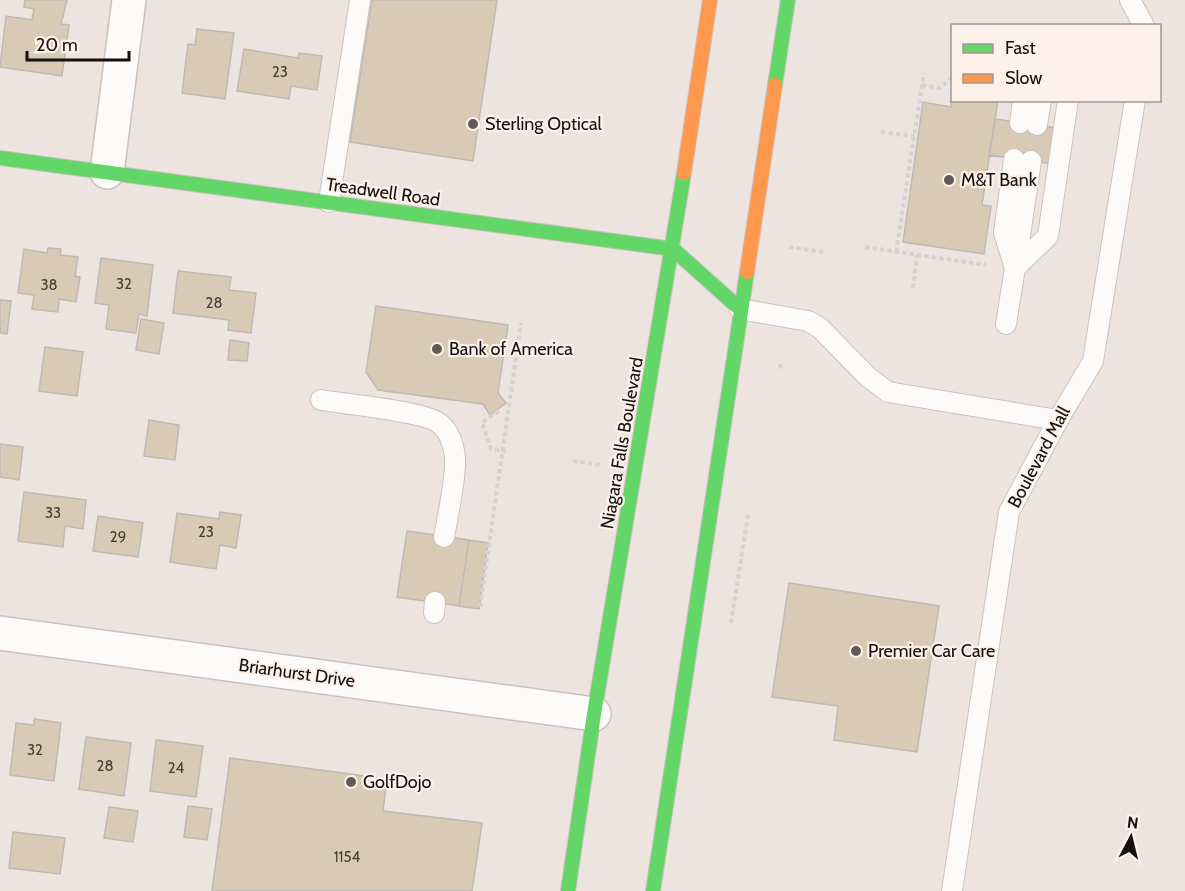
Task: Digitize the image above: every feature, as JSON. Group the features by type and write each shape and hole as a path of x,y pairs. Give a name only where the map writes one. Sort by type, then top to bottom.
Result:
{"main road":[{"name":"Niagara Falls Boulevard","path":"568,891 594,714 674,249 710,0"},
{"path":"653,891 788,0"},
{"name":"Treadwell Road","path":"0,158 674,249"},
{"path":"674,249 740,309"}],"street":[{"path":"107,172 129,0"},
{"name":"Briarhurst Drive","path":"0,633 594,714"}],"lane":[{"path":"329,202 360,0"},
{"path":"1130,0 1143,24"},
{"path":"1024,102 1029,124 1040,102"},
{"path":"1015,268 1048,236 1068,102"},
{"name":"Boulevard Mall","path":"952,891 1009,512 1058,420 1094,361 1135,102"},
{"path":"1006,324 1015,268 1023,160"},
{"path":"740,309 808,321 820,328 868,377 888,392 1058,420"},
{"path":"321,400 418,415 437,421 448,432 453,444 455,461 444,537"}],"path":[{"path":"896,252 916,137 924,73"},
{"path":"922,85 940,88 951,81"},
{"path":"881,132 916,137"},
{"path":"789,246 824,252"},
{"path":"865,247 988,266 990,256"},
{"path":"913,288 917,255"},
{"path":"480,607 521,323"},
{"path":"780,364 781,371"},
{"path":"504,451 491,449 482,422 498,410 503,417 508,417"},
{"path":"573,460 604,465"}],"building":[{"path":"25,0 67,0 61,24 69,25 62,76 0,67 6,16 32,20 34,9 24,7"},
{"path":"372,0 497,0 473,161 350,142"},
{"path":"197,29 234,33 225,99 182,93 188,44 195,45"},
{"path":"244,49 298,58 299,53 322,56 317,90 291,86 289,99 237,91"},
{"name":"M&T Bank","path":"923,102 951,107 951,102 998,102 982,205 991,206 984,254 903,242"},
{"path":"995,119 1057,128 1052,164 989,155"},
{"path":"48,248 61,249 60,255 78,257 75,276 80,277 76,302 59,299 58,312 32,309 34,295 18,293 24,249 47,253"},
{"path":"101,258 153,265 147,316 139,314 136,333 106,329 109,305 95,303"},
{"path":"178,271 231,277 229,290 256,293 251,333 228,330 229,320 173,313"},
{"path":"0,300 11,301 7,334 0,333"},
{"name":"Bank of America","path":"376,306 508,325 498,393 506,403 490,415 483,404 378,390 366,372"},
{"path":"141,319 164,323 159,354 136,350"},
{"path":"230,340 249,343 247,361 228,360"},
{"path":"45,347 83,352 77,396 39,391"},
{"path":"149,420 179,425 175,460 144,456"},
{"path":"0,444 23,447 19,480 0,477"},
{"path":"24,492 86,500 83,529 65,526 63,547 18,541"},
{"path":"220,512 241,515 236,548 220,545 216,569 170,562 177,513 219,519"},
{"path":"98,516 143,523 138,557 93,551"},
{"path":"407,531 469,540 459,606 397,597"},
{"path":"469,540 488,543 479,609 459,606"},
{"name":"Premier Car Care","path":"789,583 939,606 917,752 834,740 838,706 772,697"},
{"path":"34,719 61,723 54,781 10,775 16,723 34,725"},
{"path":"86,737 131,743 124,796 79,789"},
{"path":"156,740 203,746 196,797 150,791"},
{"path":"230,758 387,779 383,811 482,823 472,891 212,891"},
{"path":"188,806 212,809 207,840 184,837"},
{"path":"109,807 138,811 133,842 104,838"},
{"path":"13,832 65,838 60,874 9,868"}],"traffic: fast":[{"path":"775,85 788,0"},
{"path":"0,158 673,249 740,309"},
{"path":"568,891 594,714 684,173"},
{"path":"653,891 747,272"}],"traffic: slow":[{"path":"684,173 710,0"},
{"path":"747,272 775,85"}],"place":[{"name":"Sterling Optical","path":"473,124"},
{"name":"M&T Bank","path":"949,180"},
{"name":"Bank of America","path":"437,349"},
{"name":"Premier Car Care","path":"856,651"},
{"name":"GolfDojo","path":"351,782"}]}
